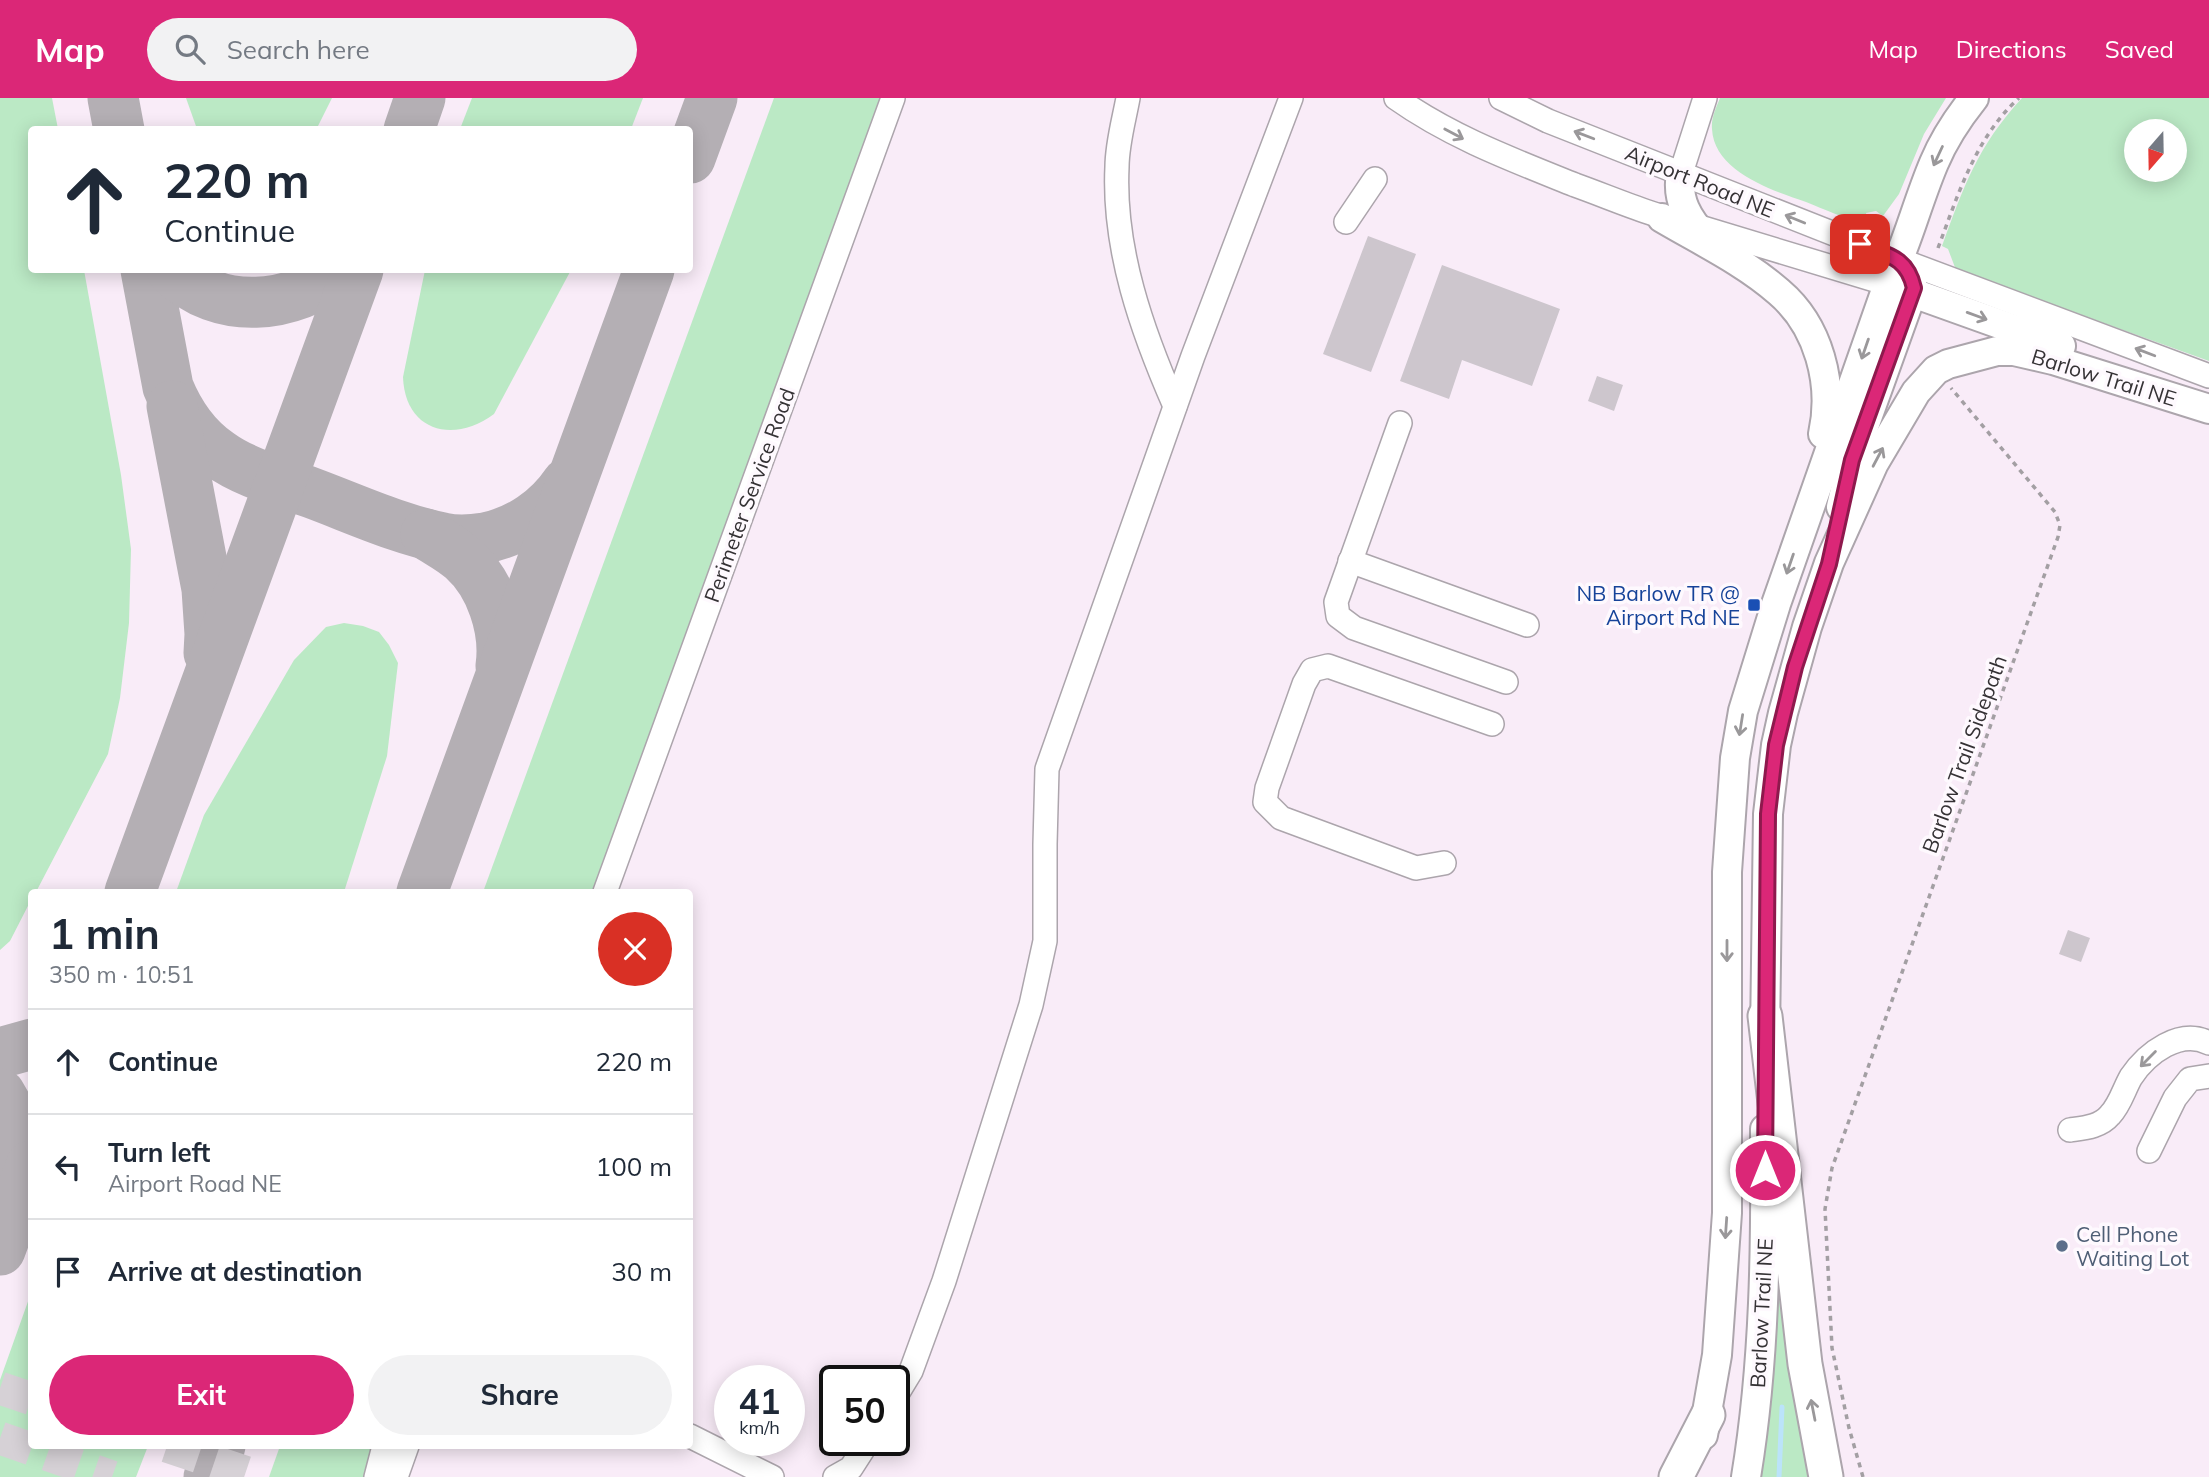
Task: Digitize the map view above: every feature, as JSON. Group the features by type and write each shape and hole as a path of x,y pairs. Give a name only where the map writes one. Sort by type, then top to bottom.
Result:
{"highway":[{"path":"1765,1016 1805,1364 1826,1477"},
{"path":"1676,1477 1708,1415"}],"main road":[{"path":"1829,564 1852,460 1900,279 1935,162 1945,140 1974,98"},
{"path":"1681,173 1679,194 1693,225 1708,240 1782,294 1807,326 1821,362 1828,398 1827,417 1803,526"},
{"path":"1662,218 1739,264"},
{"path":"1900,279 2090,356 2206,408"},
{"name":"Barlow Trail NE","path":"1693,1477 1708,1415 1717,1355 1727,1213 1727,872 1734,769 1743,711 1803,526 1900,279"},
{"name":"Barlow Trail NE","path":"1746,1477 1758,1393 1766,1246 1768,814 1776,745 1795,667 1829,564 1874,463 1903,412 1936,370 1962,358 1997,351 2031,354 2206,408"}],"street":[{"name":"Perimeter Service Road","path":"606,889 893,98"},
{"path":"1128,98 1116,165 1118,224 1131,285 1157,363 1175,406"},
{"path":"910,1373 944,1280 1031,1005 1045,941 1047,769 1175,406 1291,98"},
{"path":"1483,98 1548,121"},
{"name":"Airport Road NE","path":"1501,98 1548,121 1681,173 1900,279 2209,376"},
{"path":"1681,173 1705,98"},
{"path":"1412,102 1454,135 1493,153 1662,218 1900,279"},
{"path":"1346,222 1375,179"},
{"path":"1400,423 1336,601 1338,616 1354,628 1507,682"},
{"path":"1350,561 1527,625"},
{"path":"1444,863 1416,868 1281,818 1265,802 1267,788 1304,684 1312,670 1328,666 1492,724"},
{"path":"2070,1130 2092,1127 2110,1116 2132,1075 2156,1051 2176,1040 2200,1039 2209,1043"},
{"path":"2149,1151 2175,1097 2190,1079 2209,1076"},
{"path":"693,1438 772,1477"},
{"path":"376,1477 383,1449"},
{"path":"396,1477 406,1449"},
{"path":"835,1477 851,1468 859,1456"}],"path":[{"path":"1938,248 1975,155 1993,127 2018,98"},
{"name":"Barlow Trail Sidepath","path":"1863,1477 1851,1437 1832,1348 1825,1209 1832,1168 2054,551 2060,525 2055,512 1945,381"}],"shaded area":[{"path":"0,98 2209,98 2209,1477 0,1477"}],"green space":[{"path":"0,98 52,98 57,126 28,126 28,273 85,273 121,475 131,549 129,623 120,698 108,754 38,889 28,889 28,906 10,941 0,950"},
{"path":"186,98 332,98 318,126 196,126"},
{"path":"472,98 643,98 632,126 461,126"},
{"path":"774,98 884,98 596,889 484,889"},
{"path":"1720,98 1946,98 1924,134 1899,194 1883,216 1876,211 1866,213 1867,217 1863,221 1841,216 1778,192 1734,168 1715,144 1712,129"},
{"path":"2022,98 2209,98 2209,361 1956,270 1948,249 1942,246 1973,168 1994,133"},
{"path":"424,273 569,273 494,414 463,429 434,427 422,421 412,410 406,396 403,377"},
{"path":"344,623 379,632 398,663 387,756 345,889 177,889 204,815 294,660 326,627"},
{"path":"1776,1231 1813,1477 1754,1477"},
{"path":"28,1301 28,1449 147,1449 136,1477 0,1477 0,1380"},
{"path":"279,1449 379,1449 370,1477 269,1477"}],"building":[{"path":"1368,236 1416,254 1371,372 1323,354"},
{"path":"1442,265 1560,309 1532,386 1462,360 1449,399 1400,381"},
{"path":"1597,376 1623,385 1614,411 1588,401"},
{"path":"2068,930 2090,938 2081,962 2059,954"}],"waterway":[{"path":"1779,1477 1782,1407"}],"taxiway":[{"path":"113,98 118,126"},
{"path":"410,126 420,98"},
{"path":"693,150 712,98"},
{"path":"147,273 172,397 182,416 202,440 240,467 393,524 459,540 498,535 521,525 542,511 567,483"},
{"path":"176,273 191,285 212,295 234,301 256,302 279,300 301,293 337,273"},
{"path":"131,889 357,273"},
{"path":"423,889 648,273"},
{"path":"172,406 207,589 209,653"},
{"path":"426,534 459,555 473,569 489,594 499,622 501,666"},
{"path":"0,1053 28,1045"},
{"path":"0,1094 12,1118 19,1144 19,1197"},
{"path":"0,1250 28,1174"},
{"path":"209,1477 219,1449"}],"tunnel":[{"path":"0,1388 28,1398"},
{"path":"0,1438 28,1448"},
{"path":"32,1449 112,1477"},
{"path":"176,1449 259,1477"}],"place":[{"name":"NB Barlow TR @ Airport Rd NE","path":"1754,605"},
{"name":"Cell Phone Waiting Lot","path":"2062,1246"}],"route":[{"path":"1765,1170 1768,814 1776,745 1795,667 1829,564 1852,460 1914,288 1910,272 1900,260 1860,244"}]}
